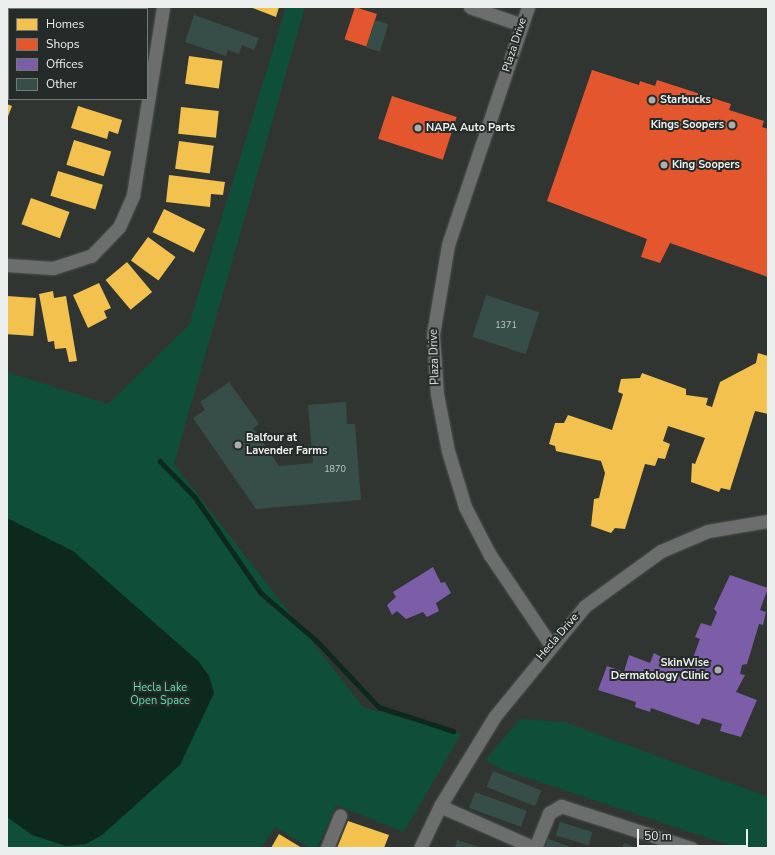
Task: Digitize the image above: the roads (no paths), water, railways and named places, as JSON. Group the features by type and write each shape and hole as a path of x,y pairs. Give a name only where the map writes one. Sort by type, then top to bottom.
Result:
{"street":[{"path":"148,93 163,7"},
{"path":"470,7 522,25"},
{"name":"Plaza Drive","path":"528,7 448,245 433,335 439,408 448,451 465,507 490,555 550,644"},
{"path":"7,265 53,268 91,256 119,227 133,195 147,100"},
{"name":"Hecla Drive","path":"423,846 440,806 495,716 550,644 585,606 661,551 708,531 768,521"},
{"path":"440,806 535,848 549,813 561,806 691,848"},
{"path":"327,848 340,816"}],"waterway":[{"path":"160,461 195,497 261,593 317,641 379,707 453,731"}],"place":[{"name":"Starbucks","path":"652,100"},
{"name":"Kings Soopers","path":"732,125"},
{"name":"NAPA Auto Parts","path":"418,128"},
{"name":"King Soopers","path":"664,165"},
{"name":"Balfour at Lavender Farms","path":"238,445"},
{"name":"SkinWise Dermatology Clinic","path":"718,670"}],"park label":[{"name":"Hecla Lake Open Space","path":"160,695"}]}
